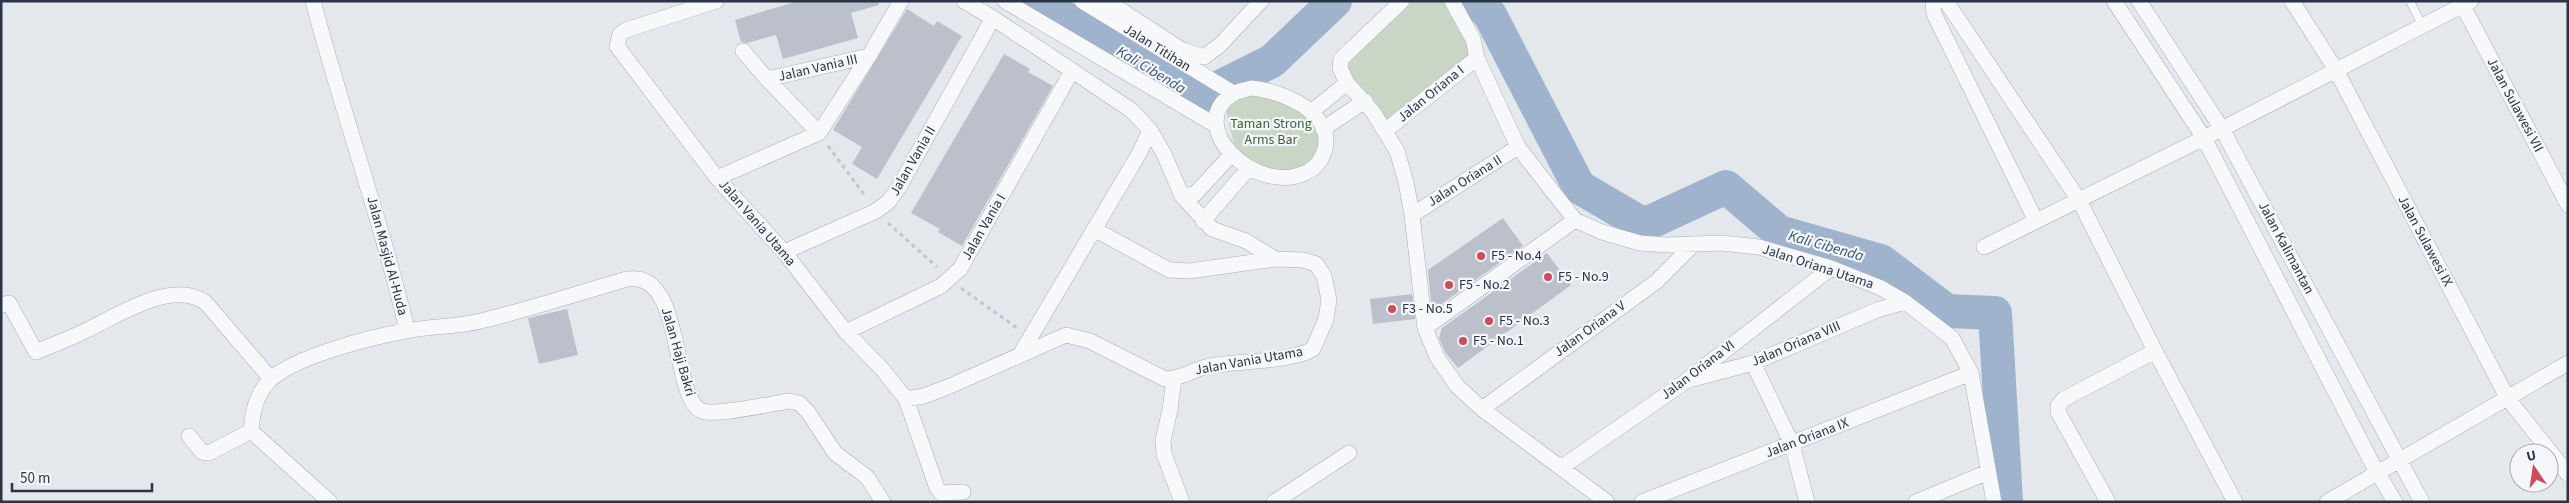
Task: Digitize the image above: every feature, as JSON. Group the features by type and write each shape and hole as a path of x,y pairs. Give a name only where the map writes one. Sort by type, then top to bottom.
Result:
{"street":[{"name":"Jalan Masjid Al-Huda","path":"250,431 252,410 259,395 271,379 315,356 407,330 391,259 326,51 313,1"},
{"name":"Jalan Vania Utama","path":"716,1 626,30 620,34 617,40 620,52 717,178 784,252 846,332 882,369 906,399 937,488 941,493 964,492"},
{"name":"Jalan Vania III","path":"742,51 819,133 870,56 901,1"},
{"name":"Jalan Vania Utama","path":"964,1 993,18 1131,110 1150,130 1164,154 1182,196 1203,221 1212,229 1246,241 1275,259"},
{"path":"1005,1 1217,126"},
{"name":"Jalan Titihan","path":"1082,1 1233,93"},
{"path":"1115,3 1182,50 1204,57 1220,45 1261,1"},
{"path":"1402,1 1341,59 1340,68 1348,83 1365,101 1386,130 1397,151 1406,182 1412,215 1425,328 1437,358 1457,386 1482,409 1607,502"},
{"name":"Jalan Oriana Utama","path":"1452,1 1473,39 1477,58 1518,147 1575,220 1602,232 1640,243 1721,243 1759,247 1831,268 1881,288 1905,302 1952,338 1971,373 1994,502"},
{"path":"1933,1 1934,14 2036,221"},
{"path":"1946,1 2079,200 2154,351 2235,502"},
{"name":"Jalan Kalimantan","path":"2114,1 2204,138 2378,474 2395,502"},
{"name":"Jalan Kalimantan","path":"2139,1 2222,129 2422,502"},
{"name":"Jalan Sulawesi IX","path":"2292,1 2336,70 2508,398 2568,474"},
{"path":"1984,247 2222,129 2467,3"},
{"name":"Jalan Sulawesi VII","path":"2467,3 2568,205"},
{"name":"Jalan Vania II","path":"784,252 876,211 888,202 900,187 993,18"},
{"name":"Jalan Vania III","path":"767,79 870,56"},
{"name":"Jalan Oriana I","path":"1386,130 1477,58"},
{"name":"Jalan Vania I","path":"846,332 941,286 960,269 1072,71"},
{"path":"1311,112 1348,83"},
{"path":"1251,88 1266,89 1284,94 1311,112 1323,129 1326,146 1322,157 1308,172 1297,176 1280,178 1248,169 1231,154 1221,140 1217,126 1220,107 1233,93 1251,88"},
{"path":"1323,129 1365,101"},
{"path":"1021,353 1150,130"},
{"path":"717,178 819,133"},
{"name":"Jalan Oriana II","path":"1412,215 1518,147"},
{"path":"1182,196 1195,194 1231,154"},
{"path":"1203,221 1248,169"},
{"path":"1425,328 1575,220"},
{"name":"Jalan Vania Utama","path":"1094,229 1169,270 1188,271 1275,259 1303,260 1316,264 1324,276 1329,295 1328,310 1326,320 1312,349 1298,355 1207,366 1174,379"},
{"name":"Jalan Oriana V","path":"1482,409 1657,280 1694,244"},
{"name":"Jalan Oriana VI","path":"1562,467 1686,381 1831,268"},
{"name":"Jalan Haji Bakri","path":"407,330 450,328 481,321 627,279 642,280 653,286 661,296 667,310 693,403 700,410 712,413 788,401 799,403 808,412 835,453 867,477 883,502"},
{"path":"1,305 8,303 36,352 149,301 177,294 197,296 206,302 271,379"},
{"name":"Jalan Oriana VIII","path":"1686,381 1752,363 1877,310 1905,302"},
{"path":"1040,322 1066,335 1090,341 1154,375 1174,379 1170,410 1163,440 1164,454 1182,502"},
{"path":"906,399 924,396 950,386 1021,353 1066,335"},
{"path":"2108,502 2058,412 2058,406 2064,399 2154,351"},
{"path":"1752,363 1792,444 1807,502"},
{"path":"2327,502 2568,363"},
{"name":"Jalan Oriana IX","path":"1642,502 1971,373"},
{"path":"189,436 202,452 209,454 250,431 330,502"},
{"path":"1274,502 1349,453"},
{"path":"1916,502 1988,472"}],"lane":[{"path":"2410,1 2422,25"}],"path":[{"path":"819,133 876,211 950,279 1031,337"}],"green space":[{"path":"1410,1 1446,1 1453,7 1473,57 1386,126 1374,101 1344,68"},
{"name":"Taman Strong Arms Bar","path":"1284,94 1319,123 1322,157 1297,176 1238,162 1224,102 1234,95"}],"building":[{"path":"798,1 878,1 879,5 851,13 858,38 783,59 776,35 747,43 741,42 735,20"},
{"path":"907,9 934,26 937,21 962,36 877,179 852,164 862,147 833,130"},
{"path":"1004,54 1030,69 1028,72 1053,86 962,246 938,232 940,229 911,213"},
{"path":"1503,218 1523,246 1432,311 1428,270"},
{"path":"1547,253 1571,285 1458,368 1445,352 1439,338 1442,328"},
{"name":"F3 - No.5","path":"1412,294 1415,319 1373,324 1370,299"},
{"path":"567,309 578,355 539,364 528,318"}],"waterway":[{"name":"Kali Cibenda","path":"1036,1 1198,98 1272,61 1335,1"},
{"name":"Kali Cibenda","path":"1477,1 1490,15 1579,187 1644,225 1726,187 1779,232 1881,261 1947,311 1995,313 2006,502"}],"place":[{"name":"F5 - No.4","path":"1481,256"},
{"name":"F5 - No.9","path":"1548,277"},
{"name":"F5 - No.2","path":"1449,285"},
{"name":"F3 - No.5","path":"1392,309"},
{"name":"F5 - No.3","path":"1489,321"},
{"name":"F5 - No.1","path":"1463,341"}]}
